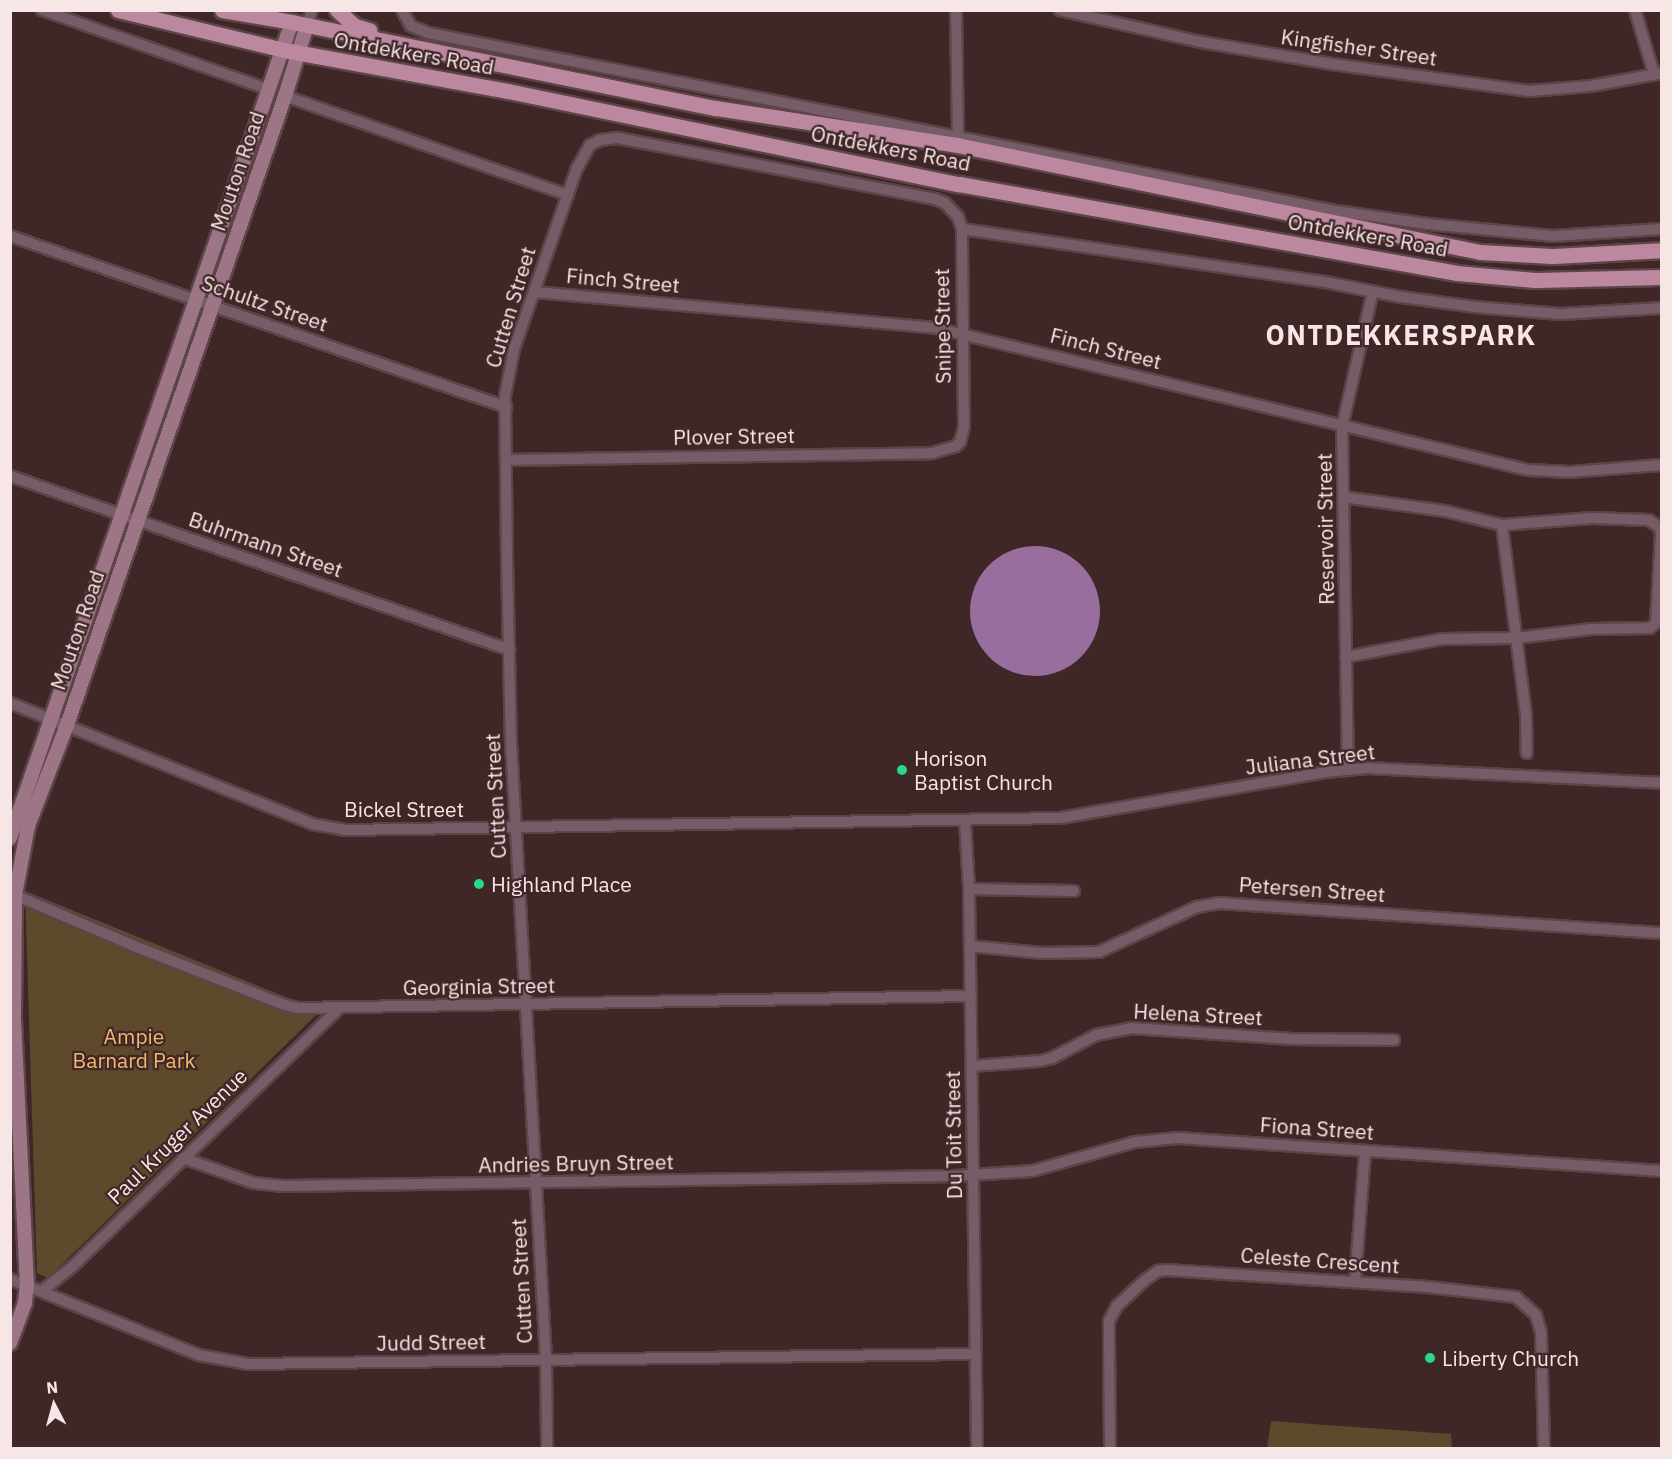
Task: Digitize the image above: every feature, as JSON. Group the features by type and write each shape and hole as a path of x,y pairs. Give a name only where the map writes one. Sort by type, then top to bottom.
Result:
{"main road":[{"name":"Ontdekkers Road","path":"118,10 284,51 508,91 959,184 1457,273 1535,280 1662,277"},
{"name":"Ontdekkers Road","path":"222,10 302,17 422,49 716,108 957,145 1480,252 1552,256 1662,250"},
{"path":"337,10 355,26 422,49"},
{"name":"Mouton Road","path":"10,838 197,300 237,177 284,51 302,17"},
{"name":"Mouton Road","path":"27,1285 14,1083 13,894 28,826 67,725 285,96 299,53 302,17"},
{"path":"10,1343 25,1303 27,1285"}],"street":[{"path":"42,10 270,90"},
{"name":"Ontdekkers Road","path":"402,10 411,26 428,33 1335,211 1428,224 1567,237 1662,229"},
{"path":"956,10 958,137"},
{"path":"1635,10 1658,73"},
{"name":"Kingfisher Street","path":"1068,11 1201,42 1332,64 1528,91 1591,86 1658,73"},
{"path":"285,96 568,195"},
{"name":"Ontdekkers Road","path":"584,153 595,142 617,138 935,199 945,203 954,212"},
{"name":"Cutten Street","path":"547,1449 546,1360 515,827 506,407 514,349 584,153"},
{"name":"Snipe Street","path":"954,212 962,229 964,427 960,442"},
{"path":"962,229 1412,299 1533,313 1609,313 1662,308"},
{"name":"Schultz Street","path":"10,236 506,407"},
{"name":"Reservoir Street","path":"1348,769 1342,426 1372,291"},
{"name":"Finch Street","path":"534,292 924,327 962,334 1540,472 1662,465"},
{"name":"Plover Street","path":"506,460 932,453 947,450 960,442"},
{"name":"Buhrmann Street","path":"10,476 510,650"},
{"path":"1343,497 1445,511 1502,525 1592,518 1649,520 1659,527 1661,533 1656,623 1650,628 1591,629 1516,638 1442,639 1346,657"},
{"path":"1502,525 1526,714 1527,753"},
{"name":"Bickel Street","path":"10,703 321,827 345,830 965,821"},
{"name":"Juliana Street","path":"965,821 1077,816 1348,769 1407,769 1662,783"},
{"name":"Du Toit Street","path":"965,821 969,889 977,1449"},
{"path":"969,889 1074,891"},
{"name":"Georginia Street","path":"13,894 282,1004 297,1008 971,996"},
{"name":"Petersen Street","path":"970,946 1042,953 1099,952 1197,907 1220,903 1662,933"},
{"name":"Paul Kruger Avenue","path":"42,1291 74,1266 338,1009"},
{"name":"Helena Street","path":"972,1066 1041,1061 1052,1058 1096,1035 1131,1028 1292,1039 1394,1040"},
{"name":"Fiona Street","path":"973,1176 1032,1171 1134,1142 1169,1138 1662,1171"},
{"path":"1355,1282 1365,1151"},
{"name":"Andries Bruyn Street","path":"183,1158 225,1175 270,1186 973,1176"},
{"name":"Celeste Crescent","path":"1110,1449 1109,1321 1117,1306 1152,1274 1166,1270 1507,1293 1529,1306 1538,1318 1542,1335 1544,1449"},
{"name":"Judd Street","path":"10,1279 219,1361 263,1365 976,1354"}],"green space":[{"name":"Ampie Barnard Park","path":"25,891 320,1011 48,1278 37,1273"},
{"path":"1271,1421 1451,1434 1452,1448 1267,1448"}],"shaded area":[{"path":"1035,546 1060,551 1081,565 1095,586 1100,611 1095,636 1081,657 1060,671 1035,676 1010,671 989,657 975,636 970,611 975,586 989,565 1010,551"}],"place":[{"name":"Horison Baptist Church","path":"902,770"},
{"name":"Highland Place","path":"479,884"},
{"name":"Liberty Church","path":"1430,1358"}],"district":[{"name":"ONTDEKKERSPARK","path":"1401,335"}]}
